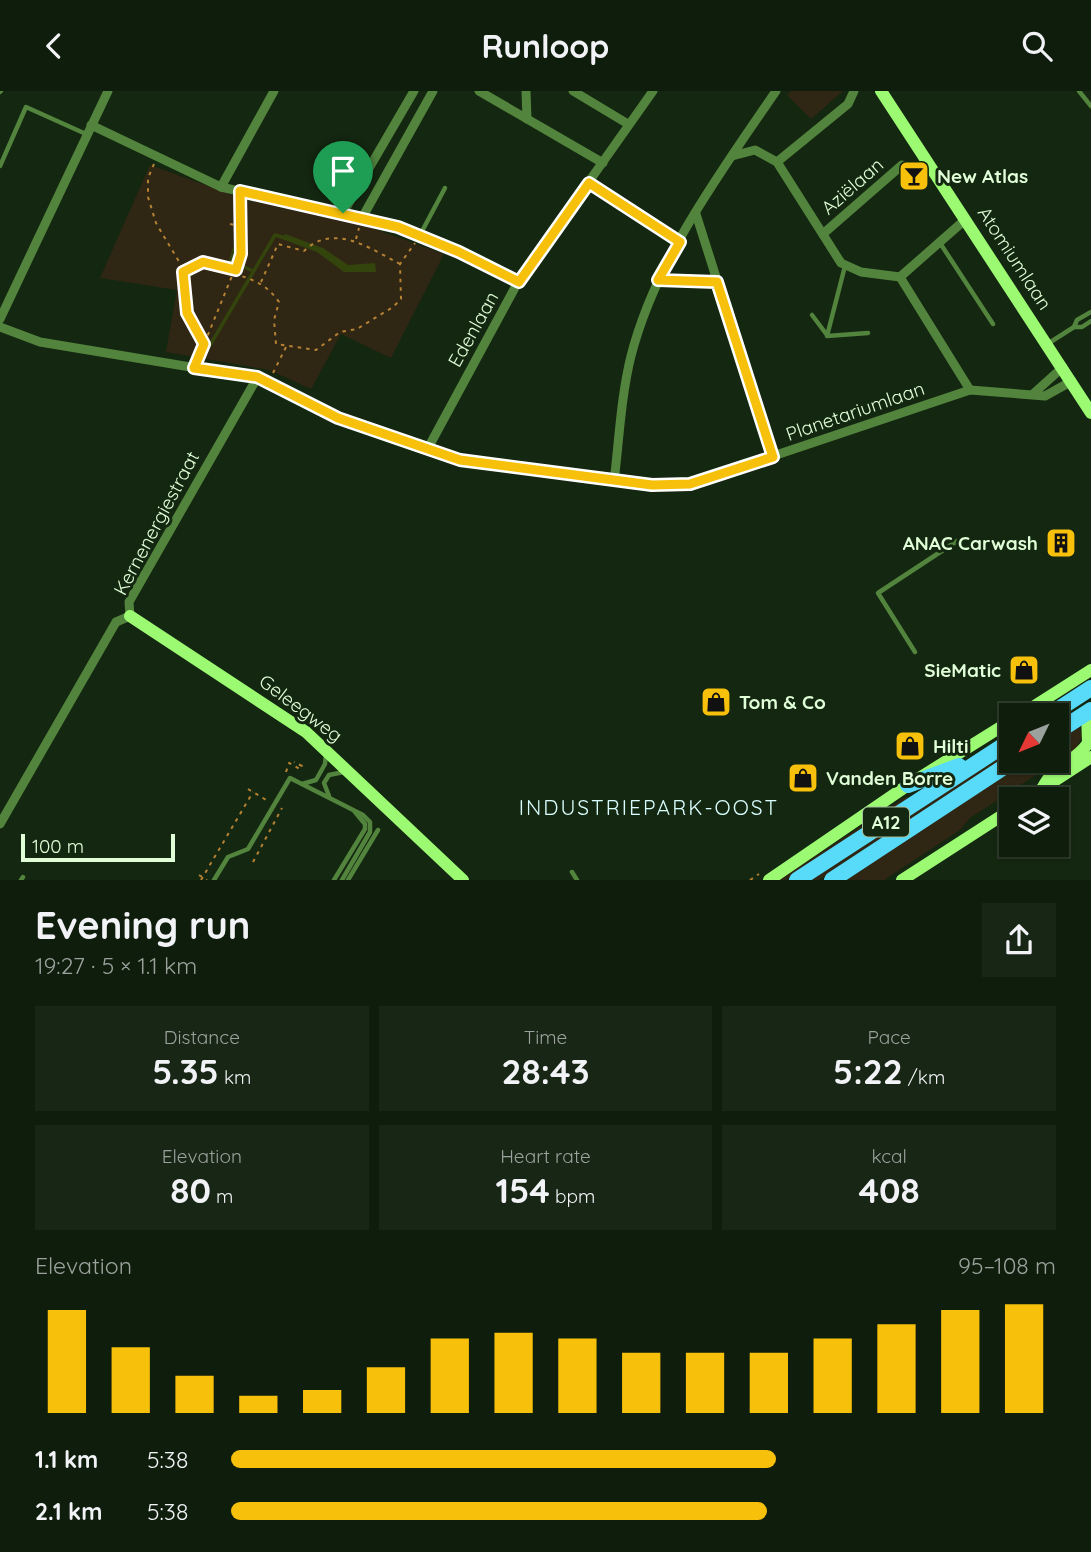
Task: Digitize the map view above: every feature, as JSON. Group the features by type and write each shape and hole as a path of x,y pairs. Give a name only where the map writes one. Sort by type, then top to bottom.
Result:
{"highway":[{"path":"1068,703 1091,688"},
{"path":"1069,725 1090,712"},
{"name":"A12","path":"797,880 999,748"},
{"path":"908,785 956,766 975,764"},
{"name":"A12","path":"832,880 999,770"}],"street":[{"path":"0,319 108,91"},
{"path":"221,187 274,91"},
{"path":"343,213 414,91"},
{"path":"362,218 433,91"},
{"path":"479,91 603,163"},
{"path":"526,91 527,119"},
{"path":"573,91 628,124"},
{"name":"Edenlaan","path":"427,450 519,282 653,91"},
{"path":"614,482 631,356 658,280 732,156 776,91"},
{"path":"777,162 848,104 854,91"},
{"name":"Atomiumlaan","path":"881,91 967,219 1091,413"},
{"path":"89,130 158,157 221,187 343,213 419,236 519,282"},
{"path":"732,156 755,151 777,162 845,265 861,272 900,277 967,219"},
{"name":"Aziëlaan","path":"824,233 902,165"},
{"path":"696,214 773,457"},
{"path":"900,277 970,390"},
{"path":"658,280 717,282"},
{"name":"Planetariumlaan","path":"0,327 40,342 257,377 338,418 460,460 614,482 690,484 970,390 1045,396 1072,381"},
{"path":"1033,394 1063,367"},
{"name":"Kernenergiestraat","path":"0,824 4,808 116,622 130,616 129,602 257,377"},
{"name":"Geleegweg","path":"130,616 278,712 326,750 463,880"},
{"path":"1039,703 1091,670"},
{"path":"1043,787 1051,771 1078,754 1088,743 1090,712 1069,703"},
{"path":"769,880 908,785 999,728"},
{"path":"1045,787 1091,757"},
{"path":"902,880 999,817"}],"lane":[{"path":"1079,91 1091,106"},
{"path":"0,166 26,107 89,130"},
{"path":"419,236 445,188"},
{"path":"939,243 993,324"},
{"path":"827,336 845,265"},
{"path":"1074,327 1077,320 1091,312"},
{"path":"812,315 827,336"},
{"path":"1048,344 1074,327 1082,327 1091,321"},
{"path":"827,336 868,333"},
{"path":"915,652 878,593 957,541"},
{"path":"302,784 316,780 325,764 326,750"},
{"path":"332,800 325,792 324,783 329,775 338,771 350,773"},
{"path":"214,880 228,857 248,849 290,778 353,811 370,823 370,832 342,880"},
{"path":"334,880 365,824 353,811"},
{"path":"348,880 378,830"},
{"path":"572,872 577,880"}],"path":[{"path":"158,157 148,178 148,197 156,223 183,272 187,313 204,344"},
{"path":"589,183 680,242"},
{"path":"194,368 241,254 240,191"},
{"path":"356,240 362,218"},
{"path":"230,224 240,226"},
{"path":"234,274 260,283 271,290 279,302 274,320 276,344 316,350 340,332 357,328 393,307 401,299 400,264 419,236"},
{"path":"260,283 278,244 304,251 312,243 339,237 356,240 400,264"},
{"path":"183,272 203,262 236,270"},
{"path":"268,383 287,346"},
{"path":"202,879 253,792"},
{"path":"199,875 207,880"}],"shaded area":[{"path":"791,91 843,91 811,119 787,95"},
{"path":"150,165 247,200 369,227 444,254 391,358 341,334 311,389 269,370 166,352 177,290 100,278"},
{"path":"285,234 323,248 348,265 375,263 376,272 344,272 317,252 282,239"},
{"path":"1079,726 1082,736 1076,749 1069,754 1069,732"},
{"path":"999,754 999,762 819,880 807,880"},
{"path":"1007,773 1039,773 1018,787 999,787 999,799 970,818 960,830 884,880 844,880"},
{"path":"907,796 910,800 787,880 779,880"}],"waterway":[{"path":"203,357 275,235 285,238"},
{"path":"234,249 230,263 235,264"},
{"path":"242,266 251,270"}],"place":[{"name":"New Atlas","path":"914,176"},
{"name":"ANAC Carwash","path":"1061,543"},
{"name":"SieMatic","path":"1024,670"},
{"name":"Tom & Co","path":"716,702"},
{"name":"Hilti","path":"910,746"},
{"name":"Vanden Borre","path":"803,778"}],"district":[{"name":"INDUSTRIEPARK-OOST","path":"649,807"}],"route":[{"path":"589,183 680,242 658,280 717,282 773,457 690,484 652,485 460,460 394,440 338,418 257,377 194,368 204,344 187,313 183,272 203,262 236,270 241,254 242,235 240,191 343,213 398,227 459,252 519,282 589,183"}]}
